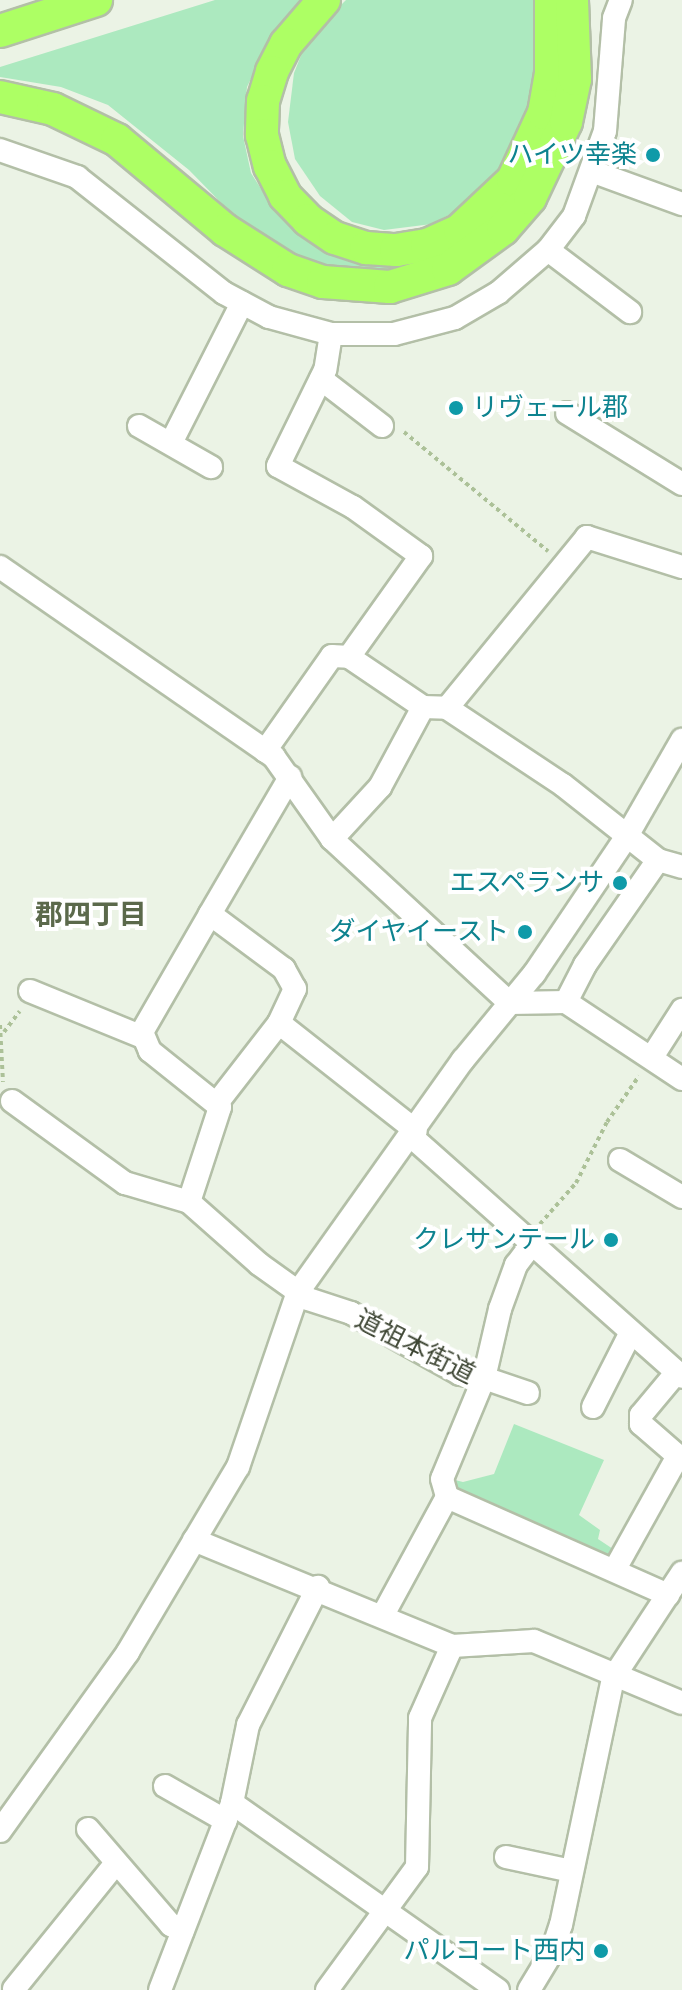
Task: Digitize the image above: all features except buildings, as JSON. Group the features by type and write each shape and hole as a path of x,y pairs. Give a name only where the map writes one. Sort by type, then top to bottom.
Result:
{"highway":[{"path":"0,31 96,0"},
{"path":"324,0 286,44 272,72 263,101 262,135 270,166 285,196 308,220 335,238 366,248 396,250 427,245 460,230 513,180 544,113 551,75 551,0"},
{"path":"0,97 53,109 117,140 225,230 288,270 323,282 390,287 448,269 503,229 530,198 551,158 572,94 572,0"}],"street":[{"path":"0,150 77,177 242,303 269,317 331,334 394,334 455,318 498,293 548,250 574,216 594,172 605,131 614,18 621,0"},
{"path":"594,172 682,204"},
{"path":"548,250 630,312"},
{"path":"172,441 242,303"},
{"path":"331,334 330,359 278,466 353,507 421,556 349,657"},
{"path":"321,379 382,426"},
{"path":"567,413 682,484"},
{"path":"139,426 172,441 211,467"},
{"path":"447,708 587,537 682,567"},
{"path":"0,567 265,751 290,777 332,839 510,1003 566,1002 682,1079"},
{"path":"265,751 332,656 349,657 423,707 447,708 563,785 658,860 682,867"},
{"path":"332,839 380,787 423,707"},
{"path":"0,1831 86,1716 249,1444 298,1292 414,1134 463,1060 510,1003 627,836 682,740"},
{"path":"143,1037 290,777"},
{"path":"566,1002 585,965 658,860"},
{"path":"210,914 291,977 295,989 279,1023 217,1103"},
{"path":"30,991 143,1037 150,1051 217,1103 220,1107 189,1202"},
{"path":"652,1057 682,1010"},
{"path":"279,1023 414,1134 529,1243 679,1375 641,1415 641,1424 678,1456 615,1569"},
{"name":"道祖本街道","path":"12,1101 125,1183 189,1202 298,1292 351,1313 460,1374 484,1378 442,1479 447,1497 383,1615"},
{"path":"620,1160 682,1197"},
{"path":"528,1393 484,1378 516,1265 529,1243"},
{"path":"593,1407 630,1334"},
{"path":"447,1497 668,1595"},
{"path":"194,1540 318,1587 452,1646 534,1641 613,1678 682,1703"},
{"path":"529,1990 552,1952 613,1678 682,1573"},
{"path":"160,1990 229,1812 248,1725 318,1587"},
{"path":"327,1990 417,1867 420,1718 452,1646"},
{"path":"165,1786 229,1812 385,1909 498,1990"},
{"path":"88,1829 171,1925 183,1931"},
{"path":"506,1857 572,1871"},
{"path":"0,1978 14,1990 116,1863"}],"path":[{"path":"382,426 391,422 565,562"},
{"path":"4,1032 30,991"},
{"path":"0,1025 4,1032 3,1081 12,1101"},
{"path":"529,1243 576,1183 607,1122 652,1057"}],"green space":[{"path":"215,0 301,0 272,35 247,87 243,136 251,173 275,211 306,237 342,254 393,266 390,272 336,269 285,251 236,218 189,170 108,105 61,87 0,77 0,67"},
{"path":"346,0 534,0 537,45 528,117 504,168 471,203 432,224 384,230 352,222 320,196 295,159 288,122 294,73 308,38"},
{"path":"514,1424 604,1460 579,1515 600,1530 598,1539 616,1551 612,1559 460,1491 451,1479 463,1482 494,1474"}],"place":[{"name":"ハイツ幸楽","path":"653,155"},
{"name":"リヴェール郡","path":"456,408"},
{"name":"エスペランサ","path":"620,883"},
{"name":"ダイヤイースト","path":"525,932"},
{"name":"クレサンテール","path":"611,1240"},
{"name":"パルコート西内","path":"601,1951"}],"district":[{"name":"郡四丁目","path":"91,915"}]}
